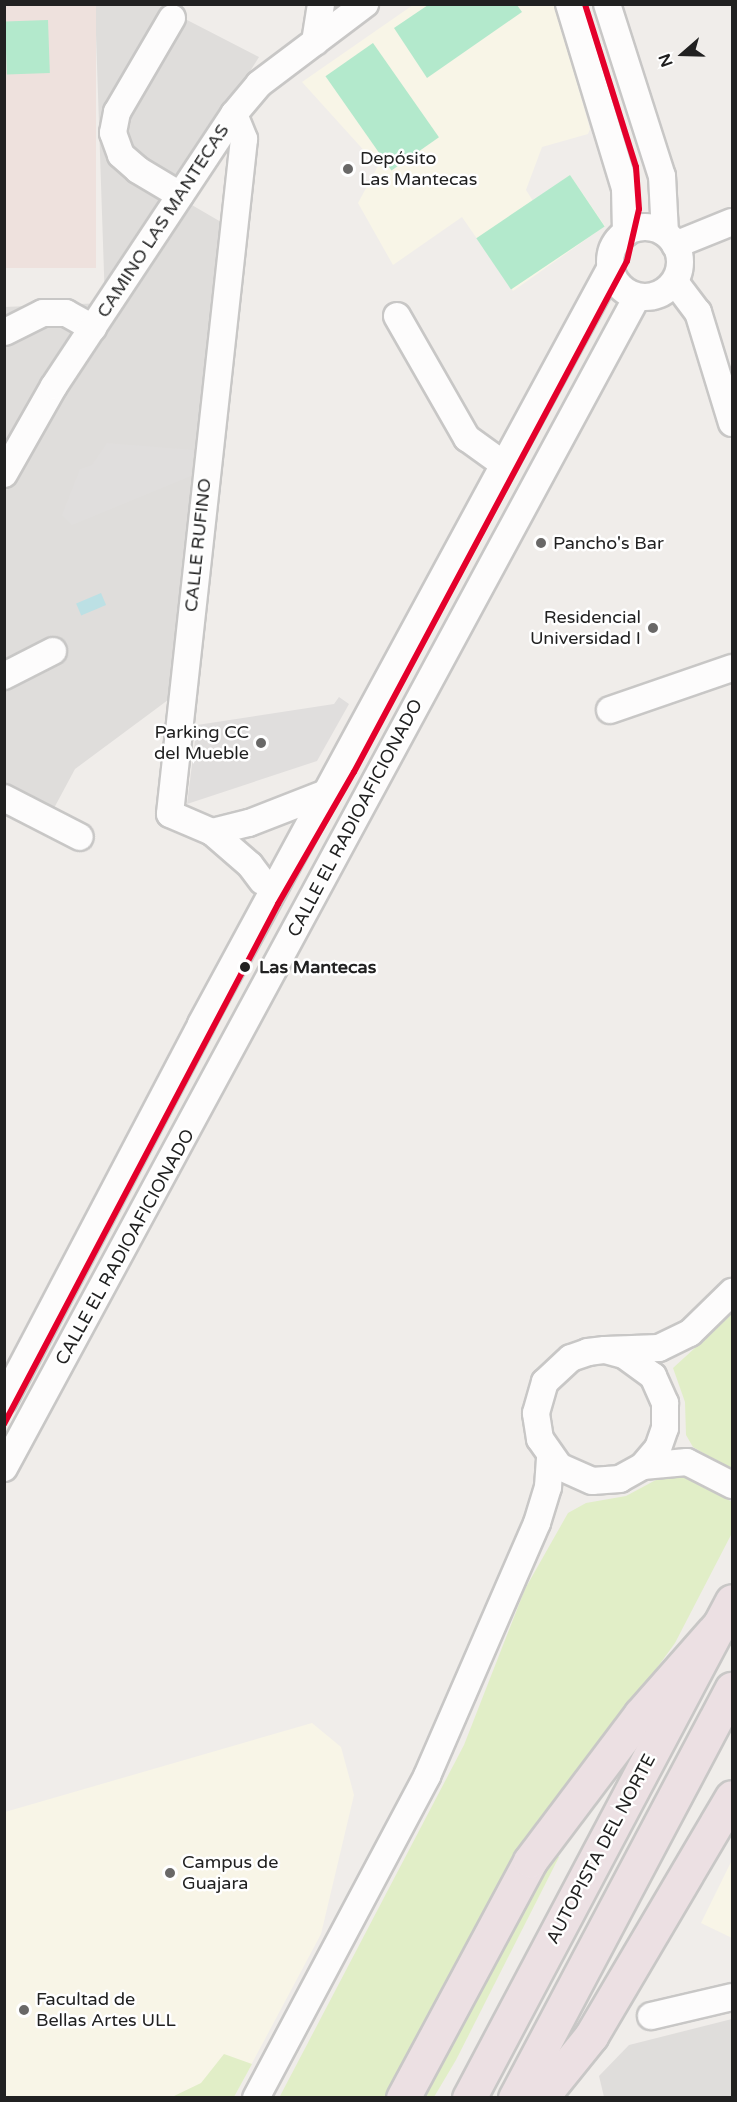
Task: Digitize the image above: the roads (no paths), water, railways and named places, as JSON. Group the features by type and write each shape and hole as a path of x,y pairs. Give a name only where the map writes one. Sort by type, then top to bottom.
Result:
{"highway":[{"path":"403,2097 530,1862 639,1715 726,1613"},
{"name":"AUTOPISTA DEL NORTE","path":"469,2097 726,1613"},
{"path":"515,2097 732,1689"},
{"path":"541,2097 591,2036 732,1797"}],"street":[{"path":"315,42 321,4"},
{"name":"CAMINO LAS MANTECAS","path":"4,474 54,386 234,114 259,84 365,4"},
{"path":"569,4 626,188 626,233"},
{"path":"607,4 662,176 670,239 681,261 675,282 654,297 637,297 619,285 610,267 616,242 626,233 647,227 670,239 732,222"},
{"path":"172,18 117,112 114,134 121,155 138,170 180,195"},
{"name":"CALLE RUFINO","path":"212,832 170,814 244,139 234,114"},
{"name":"CALLE EL RADIOAFICIONADO","path":"4,1400 326,793 610,267"},
{"path":"675,282 698,312 732,423"},
{"name":"CALLE EL RADIOAFICIONADO","path":"4,1468 637,297"},
{"path":"5,332 43,313 66,313 93,328"},
{"path":"398,316 467,438 503,464"},
{"path":"4,676 53,651"},
{"path":"610,710 732,668"},
{"path":"212,832 249,823 326,793"},
{"path":"4,798 80,837"},
{"path":"212,832 250,865 262,881"},
{"path":"605,1350 624,1355 653,1376 665,1403 665,1428 658,1448 643,1466 620,1479 592,1481 569,1473 550,1457 540,1439 536,1420 538,1397 545,1382 571,1358 605,1350 659,1348 690,1333 732,1292"},
{"path":"665,1428 687,1462 732,1485"},
{"path":"256,2097 427,1776 537,1523 548,1487 550,1457"},
{"path":"643,1466 687,1462"},
{"path":"537,1523 564,1496 592,1481"},
{"path":"651,2016 732,1996"}],"water":[{"path":"101,593 106,605 81,616 76,604"}],"place":[{"name":"Depósito Las Mantecas","path":"348,169"},
{"name":"Pancho's Bar","path":"541,543"},
{"name":"Residencial Universidad I","path":"653,628"},
{"name":"Parking CC del Mueble","path":"261,743"},
{"name":"Las Mantecas","path":"245,967"},
{"name":"Campus de Guajara","path":"170,1873"},
{"name":"Facultad de Bellas Artes ULL","path":"24,2010"}]}
